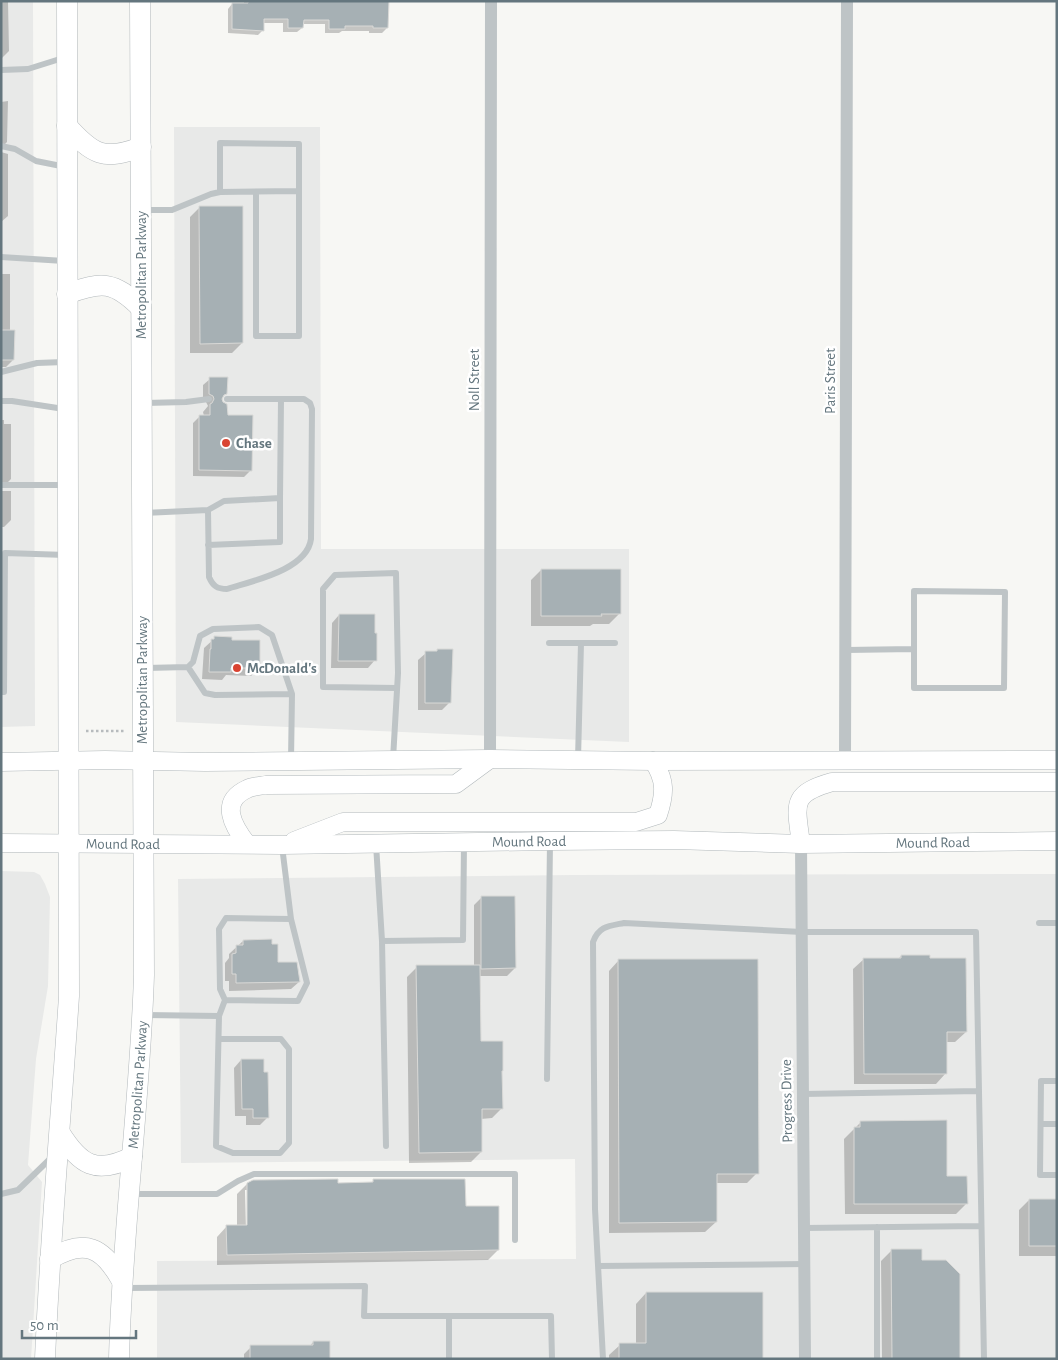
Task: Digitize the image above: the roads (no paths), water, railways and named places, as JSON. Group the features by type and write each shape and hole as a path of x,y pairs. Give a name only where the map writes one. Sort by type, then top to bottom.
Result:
{"main road":[{"path":"46,1359 50,1259 69,996 67,1"},
{"name":"Metropolitan Parkway","path":"119,1359 122,1285 143,1015 145,938 141,513 140,1"},
{"path":"67,126 81,141 91,149 102,154 114,155 141,147"},
{"path":"68,294 94,285 105,285 115,288 128,296 141,308"},
{"path":"247,844 236,830 231,816 231,806 235,797 248,789 266,784 456,784 490,759"},
{"path":"1,762 490,759 653,761 1057,760"},
{"path":"282,845 343,822 636,822 658,815 664,794 661,772 653,761"},
{"path":"801,844 797,814 798,805 803,795 811,788 832,782 1057,782"},
{"name":"Mound Road","path":"1,843 282,845 550,840 674,840 801,844 1057,841"},
{"path":"60,1141 76,1155 94,1165 112,1166 132,1157"},
{"path":"50,1259 70,1249 89,1248 107,1258 114,1267 122,1285"}],"street":[{"name":"Noll Street","path":"490,759 491,1"},
{"name":"Paris Street","path":"845,760 848,1"},
{"name":"Progress Drive","path":"801,844 806,1359"}],"lane":[{"path":"1,70 28,69 67,56"},
{"path":"220,192 220,143 299,144 299,336 256,336 256,192"},
{"path":"1,146 15,149 36,161 67,168"},
{"path":"141,210 172,210 210,194 220,192 299,191"},
{"path":"1,257 68,261"},
{"path":"1,372 37,363 68,362"},
{"path":"141,403 186,402 210,399"},
{"path":"208,510 208,577 212,585 219,589 226,589 279,572 299,560 310,546 312,409 310,403 304,399 227,399"},
{"path":"208,545 280,542 281,399"},
{"path":"1,401 68,409"},
{"path":"1,485 67,485"},
{"path":"141,513 208,510 224,501 280,498"},
{"path":"1,692 4,692 5,553 68,555"},
{"path":"393,760 397,688 396,573 334,575 324,589 323,686 397,688"},
{"path":"914,591 1005,592 1004,688 914,688 914,649 914,591"},
{"path":"142,668 188,667 193,662 200,636 212,629 258,627 272,634 292,694 291,761"},
{"path":"549,643 615,643"},
{"path":"578,760 581,643"},
{"path":"846,650 914,649"},
{"path":"188,667 205,693 215,695 292,694"},
{"path":"547,1079 550,840"},
{"path":"382,941 463,940 464,842"},
{"path":"376,843 382,941 386,1146"},
{"path":"225,1000 298,1001 307,983 292,919 282,845"},
{"path":"219,1039 282,1039 290,1049 289,1143 280,1153 233,1153 216,1146 219,1016 225,1000 220,988 219,929 226,918 292,919"},
{"path":"603,1359 595,1209 593,942 596,933 605,927 624,923 802,932 976,932 984,1359"},
{"path":"1039,923 1057,923"},
{"path":"143,1015 219,1016"},
{"path":"1057,1081 1041,1081 1040,1175 1057,1175"},
{"path":"803,1094 979,1091"},
{"path":"1041,1124 1057,1124"},
{"path":"1,1194 18,1190 60,1141"},
{"path":"129,1194 217,1194 254,1174 515,1174 515,1240"},
{"path":"804,1228 981,1226"},
{"path":"877,1228 877,1359"},
{"path":"598,1266 805,1264"},
{"path":"122,1285 365,1286 364,1316 552,1316 552,1359"},
{"path":"449,1316 449,1359"}],"place":[{"name":"Chase","path":"226,443"},
{"name":"McDonald's","path":"237,668"}]}
